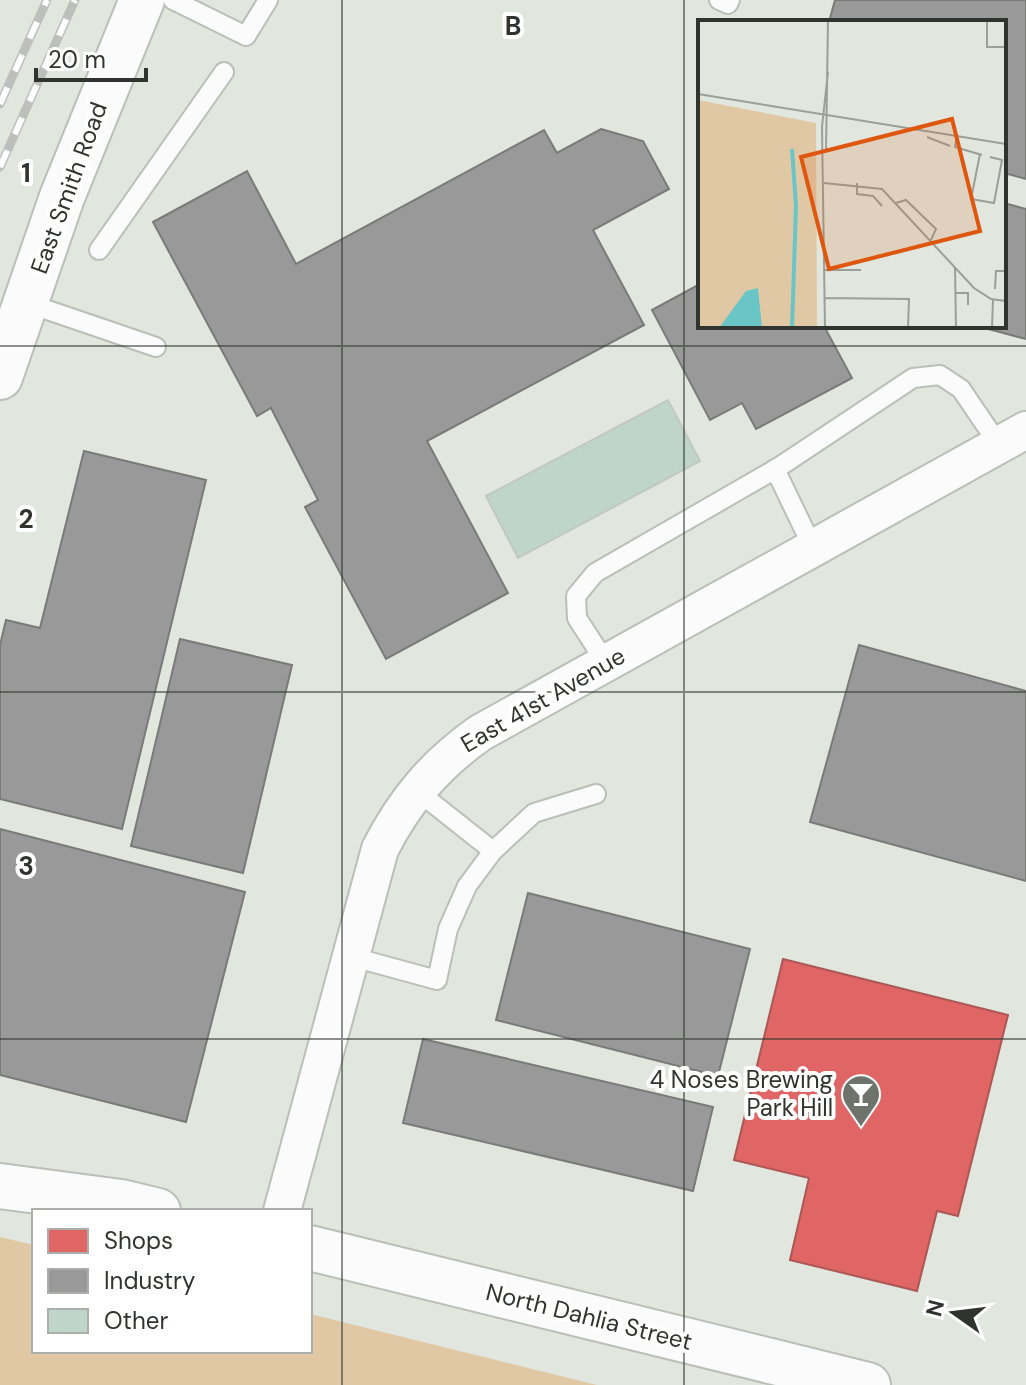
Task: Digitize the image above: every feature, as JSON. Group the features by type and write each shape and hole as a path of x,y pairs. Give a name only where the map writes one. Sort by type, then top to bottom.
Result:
{"street":[{"name":"East Smith Road","path":"0,377 76,159 142,0"},
{"name":"East 41st Avenue","path":"283,1209 380,849 399,811 416,790 451,753 480,733 1012,437"},
{"path":"0,1159 140,1206"},
{"path":"0,1186 140,1206"},
{"name":"North Dahlia Street","path":"312,1248 868,1385"}],"lane":[{"path":"173,0 246,36 268,0"},
{"path":"719,0 728,4 730,0"},
{"path":"99,250 224,72"},
{"path":"27,303 156,347"},
{"path":"606,663 577,618 576,596 595,573 775,469 913,378 940,375 961,389 1012,437"},
{"path":"775,469 813,548"},
{"path":"416,790 493,851"},
{"path":"349,956 437,980 448,929 467,886 493,851 534,813 596,794"}],"shaded area":[{"path":"0,1237 32,1245 32,1353 312,1353 312,1314 597,1385 0,1385"}],"building: Shops":[{"path":"783,959 1008,1015 958,1216 937,1211 917,1291 790,1260 809,1178 734,1160"}],"building: Industry":[{"path":"835,0 1026,0 1026,179 1006,174 1006,20 830,20"},
{"path":"601,129 643,141 669,189 593,230 644,325 427,441 508,593 386,659 305,507 318,500 271,408 257,416 153,222 247,171 296,264 544,130 557,153"},
{"path":"1006,204 1026,209 1026,339 985,328 1006,328"},
{"path":"698,285 698,328 825,328 852,378 756,429 742,403 710,420 652,310"},
{"path":"84,451 206,480 122,829 0,799 0,645 6,620 40,628"},
{"path":"180,639 292,665 243,873 131,846"},
{"path":"859,645 1026,691 1026,881 810,822"},
{"path":"0,829 245,892 186,1122 0,1075"},
{"path":"528,893 750,949 718,1076 496,1020"},
{"path":"423,1039 713,1107 693,1191 403,1123"}],"building: Other":[{"path":"668,400 700,461 518,558 486,496"}],"railway":[{"path":"0,104 47,0"},
{"path":"0,167 75,0"}],"place":[{"name":"4 Noses Brewing Park Hill","path":"861,1128"}]}
